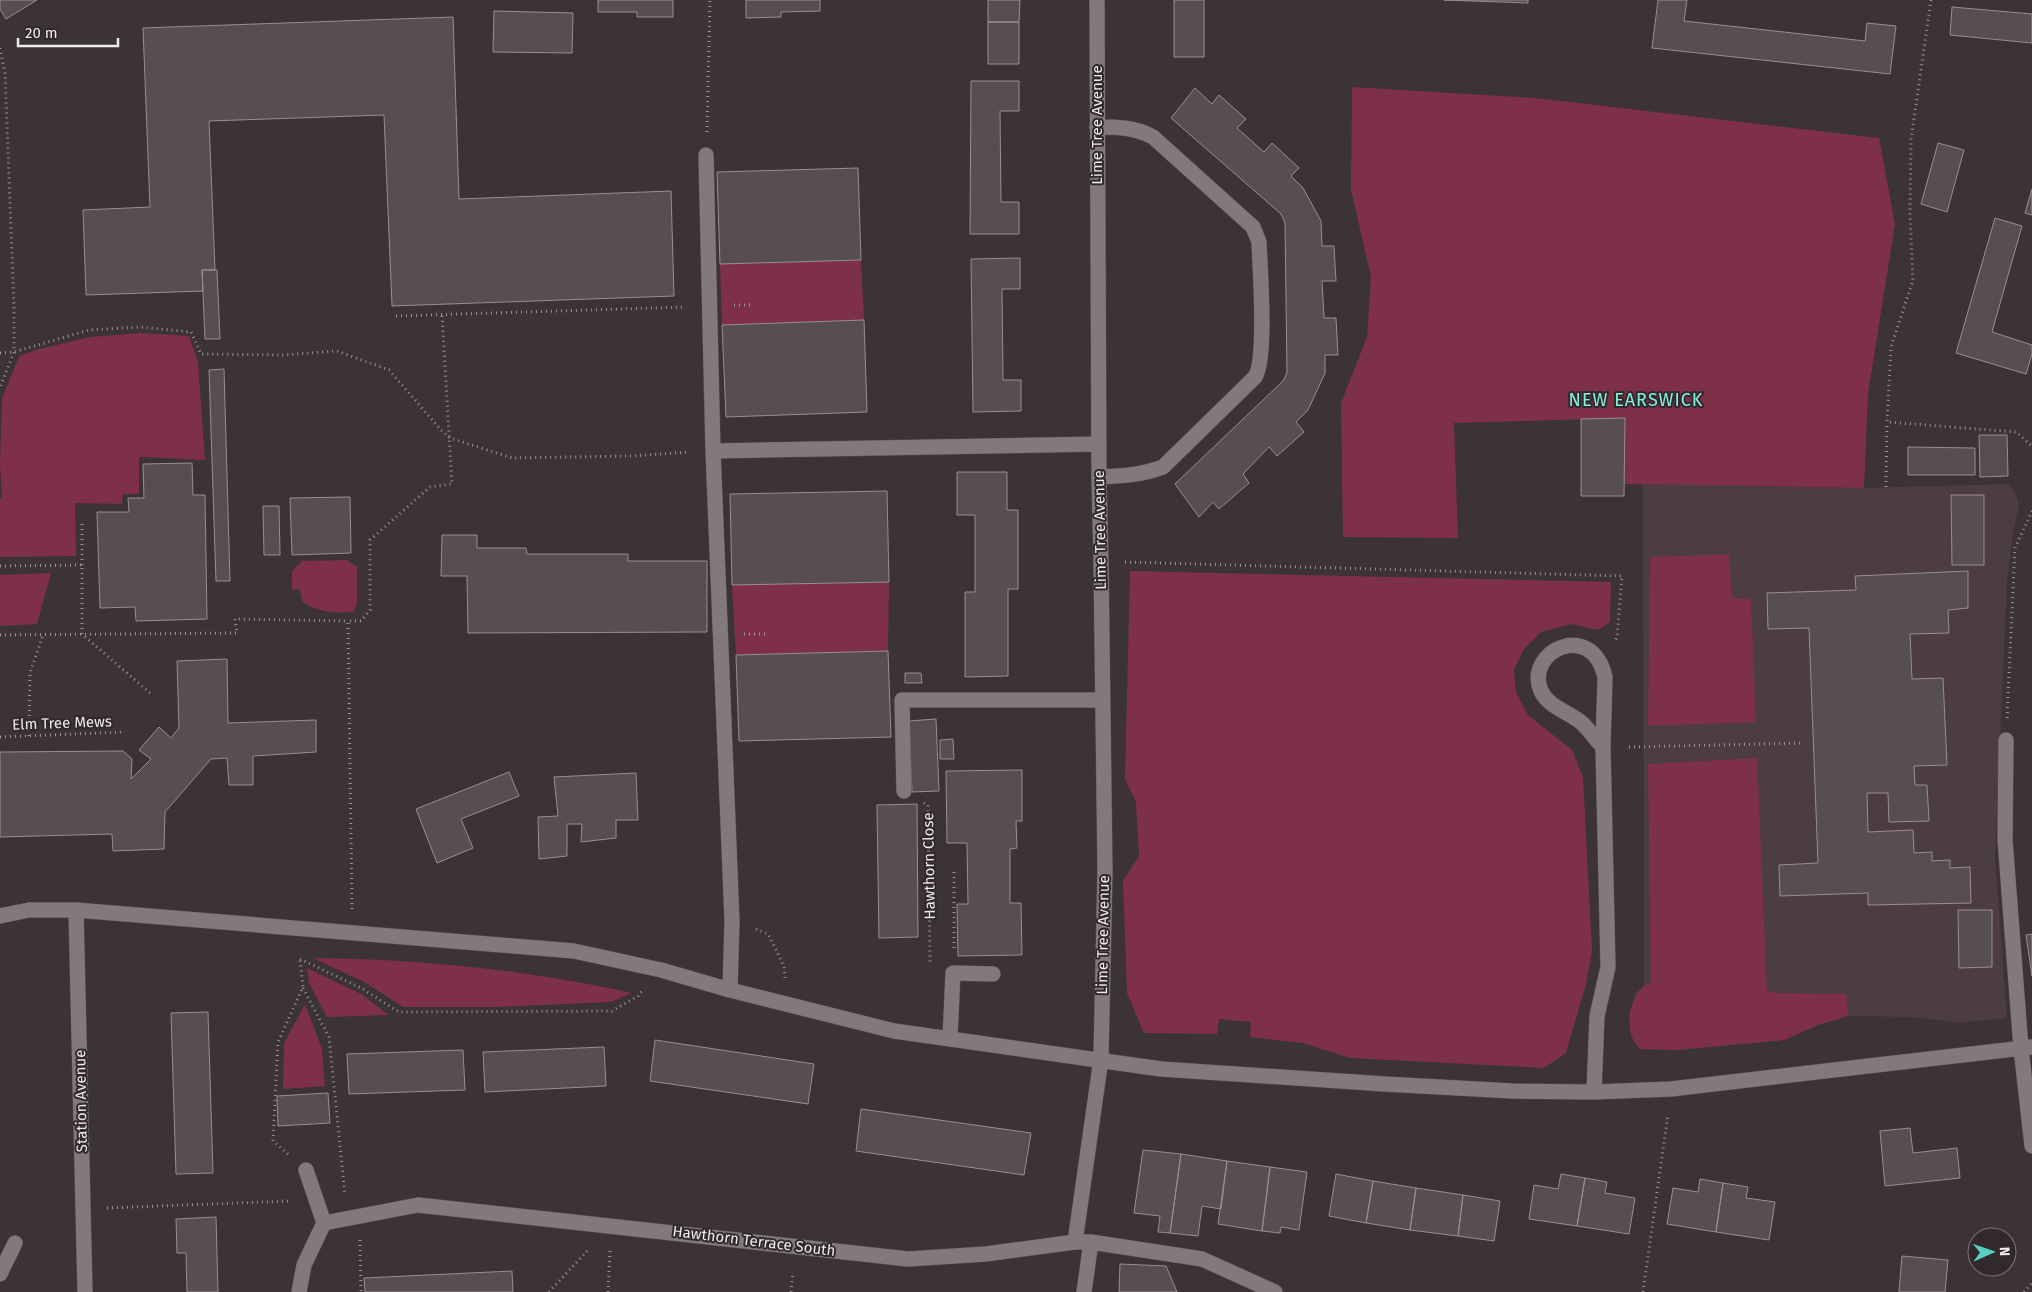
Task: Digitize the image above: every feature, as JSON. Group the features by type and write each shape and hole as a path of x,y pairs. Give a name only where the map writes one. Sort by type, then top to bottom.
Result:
{"street":[{"name":"Lime Tree Avenue","path":"1097,0 1098,477 1102,561 1104,871 1101,1059"},
{"path":"1097,127 1128,128 1142,131 1153,137 1253,227 1259,242 1262,352 1259,371 1255,377 1163,467 1133,476 1098,477"},
{"path":"706,155 713,451 732,921 730,990"},
{"path":"713,451 1098,444"},
{"path":"1594,1092 1597,1016 1608,967 1603,748 1605,677 1603,666 1597,656 1588,649 1577,645 1566,645 1546,657 1541,667 1539,679 1541,690 1548,700 1583,724 1603,748"},
{"path":"904,792 902,700 1103,700"},
{"path":"2006,740 2001,812 2027,1047 2032,1146"},
{"path":"0,916 29,910 76,910 574,951 661,970 730,990 894,1031 1161,1068 1384,1084 1594,1092 1671,1089 2027,1047"},
{"name":"Station Avenue","path":"76,910 85,1292"},
{"path":"950,1038 954,973 993,974"},
{"path":"1075,1242 1101,1059"},
{"path":"299,1292 304,1265 324,1222 306,1170"},
{"name":"Hawthorn Terrace South","path":"324,1222 418,1204 908,1259 986,1254 1075,1242 1091,1242 1202,1259 1275,1292"},
{"path":"1084,1292 1091,1242"},
{"path":"0,1274 15,1243"}],"path":[{"path":"706,155 710,0"},
{"path":"1886,487 1891,348 1913,280 1910,217 1911,139 1931,0"},
{"path":"0,48 5,73 14,298 14,352 0,387"},
{"path":"396,316 710,306"},
{"path":"0,635 237,632 235,619 361,621 370,610 370,540 430,487 452,484 442,315"},
{"path":"0,353 14,352 89,330 140,327 191,332 201,354 283,355 337,351 389,370 450,438 512,458 632,456 713,451"},
{"path":"1888,422 2016,432 2032,446"},
{"path":"2006,740 2015,548 2032,511"},
{"path":"82,523 82,634 150,693"},
{"path":"1102,561 1622,576 1617,637 1603,666"},
{"path":"0,566 82,565"},
{"path":"348,622 352,932"},
{"path":"29,736 30,673 43,635"},
{"name":"Elm Tree Mews","path":"0,737 125,732"},
{"path":"1603,748 1802,743"},
{"name":"Hawthorn Close","path":"904,792 928,805 930,968"},
{"path":"954,869 954,973"},
{"path":"732,921 768,934 784,966 787,1003"},
{"path":"296,927 303,988 329,1037 361,1292"},
{"path":"300,958 361,988 399,1012 612,1011 638,996 661,970"},
{"path":"303,988 278,1042 273,1141 306,1170"},
{"path":"1643,1292 1661,1176 1671,1089"},
{"path":"84,1208 294,1201 324,1222"},
{"path":"549,1292 612,1225"},
{"path":"608,1292 612,1225"},
{"path":"2024,1292 2032,1283"}],"shaded area":[{"path":"1352,87 1535,98 1879,138 1895,224 1868,394 1864,488 1625,484 1625,418 1454,423 1458,538 1343,537 1341,403 1367,337 1371,277 1351,189"},
{"path":"861,260 864,320 722,325 720,264"},
{"path":"141,333 189,336 198,362 205,460 139,457 139,494 123,494 122,504 75,503 76,556 0,557 2,399 19,356 39,349 91,337"},
{"path":"1643,484 1864,488 2008,484 2015,492 2019,505 2007,582 1995,854 2007,1018 1958,1023 1913,1017 1848,1016 1818,1025 1784,1040 1678,1050 1640,1049 1632,1038 1630,1018 1635,994 1644,985"},
{"path":"1729,554 1732,598 1751,599 1756,722 1648,726 1650,557"},
{"path":"347,560 357,567 357,604 353,612 333,612 314,608 302,601 300,589 292,590 292,571 302,561"},
{"path":"1130,571 1611,582 1610,622 1598,630 1571,624 1541,632 1524,649 1514,670 1516,692 1528,715 1572,750 1583,777 1592,951 1586,984 1566,1053 1544,1068 1350,1058 1303,1043 1250,1037 1251,1022 1219,1019 1217,1034 1144,1033 1127,993 1123,881 1139,856 1136,802 1125,779"},
{"path":"51,573 37,624 0,626 0,575"},
{"path":"889,582 888,651 736,655 732,585"},
{"path":"1757,758 1767,990 1774,993 1846,994 1848,1016 1818,1025 1784,1040 1678,1050 1640,1049 1633,1039 1629,1024 1631,1006 1644,986 1651,983 1648,764"},
{"path":"313,958 434,963 474,967 553,978 632,993 611,1002 495,1007 403,1007 366,983"},
{"path":"307,968 361,994 389,1015 327,1017 309,983"},
{"path":"305,1004 322,1049 325,1086 283,1089 284,1043"}],"building":[{"path":"0,0 37,0 6,19 0,9"},
{"path":"598,0 673,0 673,17 637,17 637,12 598,12"},
{"path":"746,0 820,0 820,11 781,12 781,17 746,18"},
{"path":"988,0 1020,0 1019,22 988,22"},
{"path":"1174,0 1204,0 1204,57 1174,57"},
{"path":"1444,0 1528,0 1528,3"},
{"path":"1658,0 1687,0 1684,21 1865,41 1867,23 1896,26 1890,74 1652,48"},
{"path":"1952,7 2032,14 2032,43 1950,35"},
{"path":"494,11 573,13 572,53 493,52"},
{"path":"453,17 459,199 671,191 674,296 392,306 384,115 209,121 215,270 202,270 203,291 86,295 83,210 150,207 143,28"},
{"path":"988,22 1019,22 1019,64 988,64"},
{"path":"971,81 1019,81 1019,111 1000,111 1001,202 1019,202 1019,234 970,234"},
{"path":"1195,88 1212,104 1219,95 1246,119 1237,128 1264,152 1272,143 1299,168 1291,176 1303,188 1321,221 1322,246 1334,246 1336,281 1322,281 1324,318 1336,318 1338,355 1325,355 1325,373 1308,410 1296,422 1304,432 1277,456 1269,447 1243,474 1249,483 1219,509 1213,502 1199,517 1175,484 1283,381 1287,373 1285,223 1281,214 1171,118"},
{"path":"1938,143 1964,150 1947,212 1921,204"},
{"path":"858,168 861,260 720,264 717,172"},
{"path":"2032,189 2032,215 2025,213"},
{"path":"1995,218 2022,226 1992,332 2032,345 2032,354 2026,374 1956,353"},
{"path":"1020,258 1020,289 1002,289 1003,380 1021,380 1021,411 973,412 971,259"},
{"path":"202,270 217,270 220,339 205,339"},
{"path":"864,320 867,412 726,417 722,325"},
{"path":"224,369 230,581 216,581 209,370"},
{"path":"1625,418 1624,496 1581,496 1581,419"},
{"path":"1979,435 2007,435 2008,476 1980,477"},
{"path":"1908,447 1975,448 1975,475 1908,475"},
{"path":"192,463 193,495 205,495 207,619 136,621 135,607 100,608 97,512 129,512 128,498 144,498 143,464"},
{"path":"957,472 1007,472 1007,510 1018,510 1018,589 1008,589 1008,676 965,677 965,592 975,592 975,515 957,515"},
{"path":"887,491 889,582 732,585 730,494"},
{"path":"1951,495 1984,495 1984,565 1952,565"},
{"path":"350,497 351,553 292,555 290,498"},
{"path":"263,506 279,506 280,555 264,555"},
{"path":"442,535 477,535 477,548 526,548 527,554 628,554 628,561 707,561 707,632 468,633 467,576 441,576"},
{"path":"1968,571 1968,608 1948,610 1949,633 1910,634 1912,679 1943,678 1947,765 1914,766 1915,785 1927,785 1929,821 1889,822 1888,793 1867,793 1868,832 1913,830 1914,853 1932,852 1932,861 1950,860 1950,868 1970,867 1971,903 1868,905 1868,893 1780,896 1779,865 1818,863 1809,628 1768,629 1767,593 1856,590 1855,576"},
{"path":"888,651 891,737 739,741 736,655"},
{"path":"227,659 228,723 316,720 316,752 253,756 253,785 229,785 227,758 211,759 165,812 164,849 113,851 112,834 0,837 0,752 123,751 132,759 131,779 151,759 139,750 159,727 171,738 179,728 177,661"},
{"path":"905,673 921,673 922,683 905,683"},
{"path":"936,719 939,791 912,792 909,721"},
{"path":"953,739 954,759 940,759 940,740"},
{"path":"1022,770 1022,821 1016,821 1017,848 1010,849 1010,903 1021,903 1022,955 958,956 957,904 968,904 967,843 947,843 946,771"},
{"path":"509,772 519,796 461,819 473,848 437,863 416,809"},
{"path":"636,773 638,820 616,820 616,838 581,842 582,824 567,824 567,856 539,859 538,817 558,816 554,777"},
{"path":"917,804 918,937 879,938 877,805"},
{"path":"1958,910 1992,910 1992,967 1959,968"},
{"path":"2032,934 2032,976 2026,935"},
{"path":"208,1012 213,1173 176,1174 171,1013"},
{"path":"655,1040 814,1064 808,1104 650,1081"},
{"path":"604,1047 606,1086 485,1092 483,1052"},
{"path":"463,1050 465,1090 349,1094 347,1054"},
{"path":"328,1093 330,1123 278,1126 277,1096"},
{"path":"861,1109 1031,1133 1024,1175 856,1151"},
{"path":"1910,1128 1913,1153 1957,1148 1960,1178 1885,1186 1880,1131"},
{"path":"1143,1150 1181,1154 1170,1233 1158,1232 1160,1216 1134,1213"},
{"path":"1181,1154 1227,1161 1221,1209 1202,1206 1198,1236 1170,1233"},
{"path":"1227,1161 1270,1167 1262,1231 1218,1224"},
{"path":"1270,1167 1307,1172 1299,1230 1281,1227 1280,1233 1262,1231"},
{"path":"1336,1174 1373,1181 1366,1223 1329,1216"},
{"path":"1561,1174 1585,1178 1577,1226 1529,1219 1534,1185 1558,1189"},
{"path":"1585,1178 1607,1182 1605,1193 1635,1198 1629,1234 1577,1226"},
{"path":"1700,1179 1723,1183 1716,1232 1667,1224 1673,1188 1698,1192"},
{"path":"1373,1181 1416,1188 1410,1230 1366,1223"},
{"path":"1723,1183 1748,1187 1746,1198 1775,1202 1769,1240 1716,1232"},
{"path":"1416,1188 1463,1195 1458,1236 1410,1230"},
{"path":"1463,1195 1500,1201 1494,1241 1458,1236"},
{"path":"216,1217 218,1292 187,1292 186,1253 177,1253 176,1219"},
{"path":"1902,1256 1948,1260 1945,1292 1899,1292"},
{"path":"1120,1264 1166,1266 1177,1292 1119,1292"},
{"path":"512,1271 513,1292 365,1292 364,1278"}],"district":[{"name":"NEW EARSWICK","path":"1636,400"}]}
